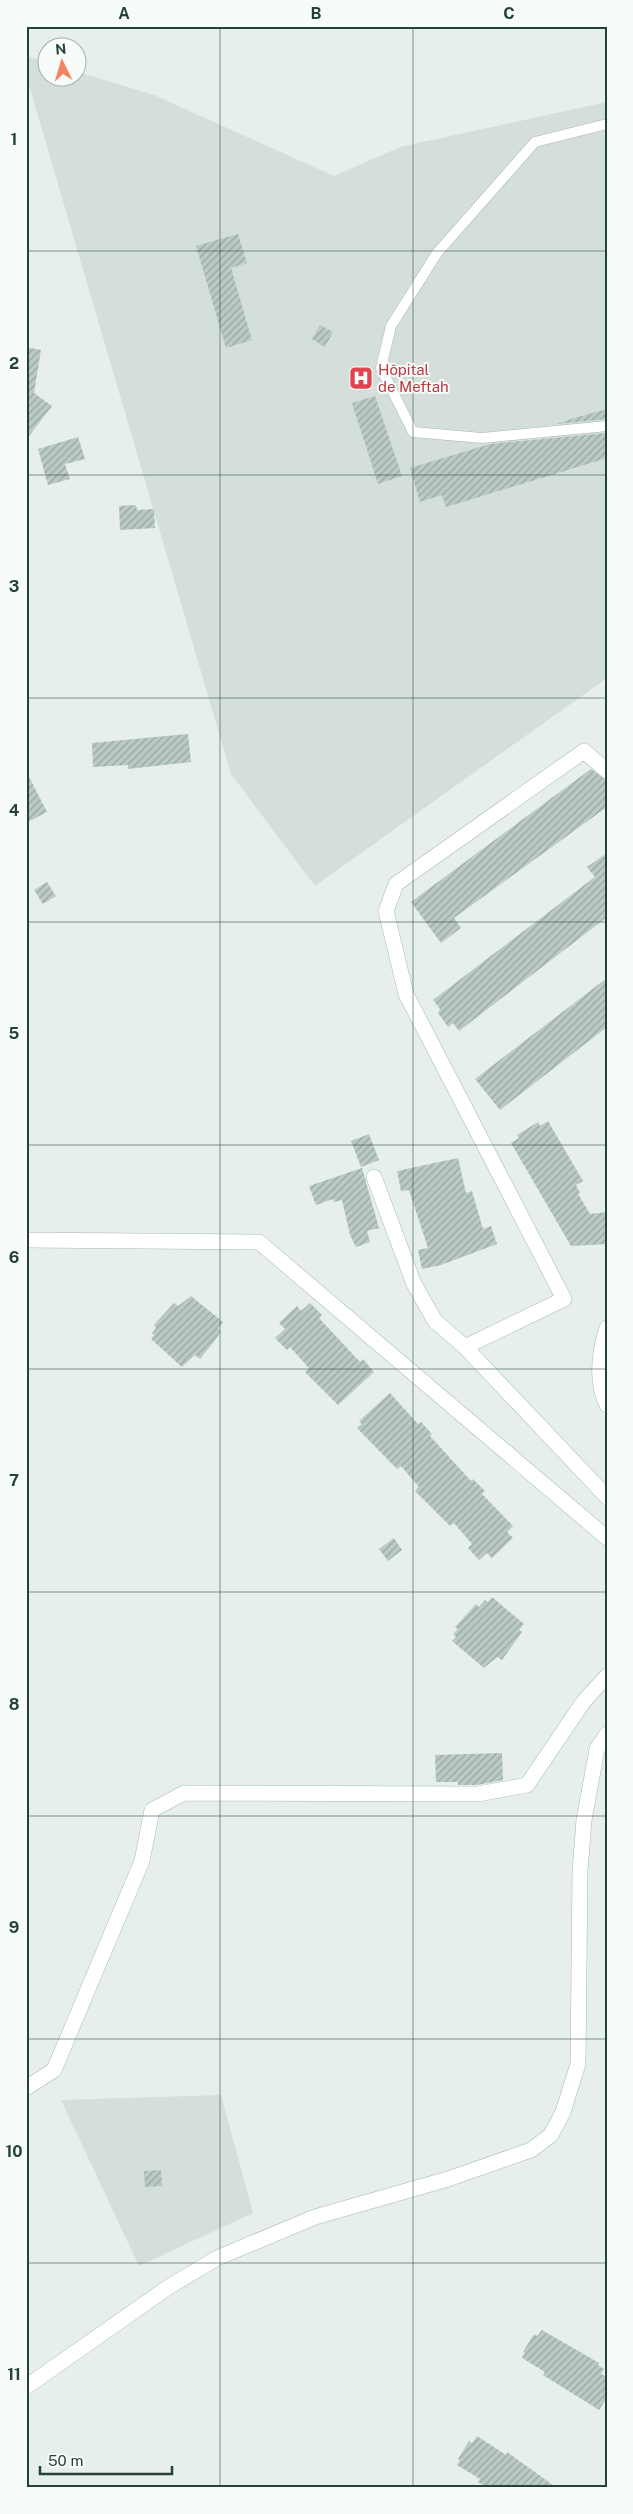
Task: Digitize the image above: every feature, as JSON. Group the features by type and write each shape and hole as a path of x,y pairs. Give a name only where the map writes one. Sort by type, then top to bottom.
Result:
{"street":[{"path":"465,1346 564,1299 406,994 386,911 396,884 584,752 607,771"},
{"path":"374,1177 414,1284 434,1320 465,1346 607,1497"},
{"path":"26,1240 259,1242 607,1538"},
{"path":"607,1328 600,1348 599,1374 607,1404"},
{"path":"26,2088 54,2070 142,1861 152,1810 184,1793 478,1794 527,1785 584,1702 607,1676"},
{"path":"26,2386 167,2288 217,2258 315,2217 448,2179 531,2150 551,2135 563,2112 578,2064 580,1871 584,1820 597,1749 607,1734"}],"lane":[{"path":"607,124 535,142 437,253 391,326 381,368 413,432 482,438 607,426"}],"shaded area":[{"name":"Hôpital de Meftah","path":"26,56 38,59 38,88 88,88 88,75 154,95 334,176 400,147 607,102 607,678 315,886 231,774 26,75"},
{"path":"221,2095 253,2213 139,2266 61,2100"}],"building":[{"path":"238,234 247,263 231,268 252,340 226,348 196,246"},
{"path":"320,325 333,332 325,347 312,339"},
{"path":"26,347 41,350 34,393 52,406 26,440 26,398 29,394 26,394"},
{"path":"375,396 402,476 378,484 352,403"},
{"path":"607,409 607,419 557,424 571,419"},
{"path":"607,433 607,458 446,507 442,495 420,502 410,468 490,444"},
{"path":"78,437 85,459 65,464 70,479 48,485 38,449"},
{"path":"136,505 137,510 154,509 155,528 120,530 119,506"},
{"path":"188,734 191,762 128,769 128,765 93,767 92,743"},
{"path":"591,769 607,780 607,807 454,918 461,928 441,943 411,902"},
{"path":"26,771 47,812 26,823"},
{"path":"607,853 607,917 459,1031 453,1023 448,1027 438,1013 440,1009 433,1000 595,877 587,867"},
{"path":"47,882 56,896 43,904 34,890"},
{"path":"607,978 607,1027 500,1110 475,1079"},
{"path":"548,1121 583,1181 576,1185 580,1193 578,1194 590,1214 607,1212 607,1244 571,1246 511,1143 519,1138 517,1135 538,1122 540,1126"},
{"path":"369,1134 379,1160 361,1167 351,1141"},
{"path":"458,1158 466,1193 472,1191 483,1229 491,1226 497,1244 441,1265 422,1269 418,1250 428,1248 409,1190 401,1191 397,1171"},
{"path":"362,1168 379,1228 367,1231 370,1242 356,1247 350,1235 342,1200 334,1202 333,1199 316,1205 309,1186"},
{"path":"191,1296 223,1322 218,1328 221,1331 200,1359 195,1355 182,1367 151,1339 154,1335 152,1333 156,1328 154,1325 174,1303 178,1306"},
{"path":"310,1303 322,1315 319,1318 360,1362 363,1359 374,1372 338,1405 305,1372 309,1368 290,1347 287,1350 275,1338 285,1329 279,1323 297,1306 301,1311"},
{"path":"390,1393 418,1424 421,1422 432,1434 430,1436 471,1481 473,1479 485,1491 482,1494 513,1526 507,1532 513,1538 492,1558 487,1553 479,1560 468,1548 472,1544 454,1523 450,1526 415,1491 419,1487 401,1466 397,1469 357,1428 362,1424 359,1421"},
{"path":"394,1538 402,1550 388,1561 379,1549"},
{"path":"492,1597 524,1624 519,1630 522,1632 502,1660 497,1657 484,1668 452,1641 456,1637 453,1634 458,1629 455,1627 476,1604 479,1607 485,1600 488,1602"},
{"path":"502,1753 503,1780 477,1785 458,1785 458,1782 436,1782 435,1755"},
{"path":"161,2170 162,2186 145,2187 144,2171"},
{"path":"542,2330 599,2363 598,2365 604,2369 601,2374 607,2377 607,2398 599,2410 543,2375 545,2372 522,2358 525,2353 523,2352 534,2334 537,2336"},
{"path":"477,2436 506,2455 507,2452 557,2488 488,2488 478,2482 480,2479 457,2465 460,2460 458,2459 469,2441 472,2443"}],"place":[{"name":"Hôpital de Meftah","path":"361,378"}]}
